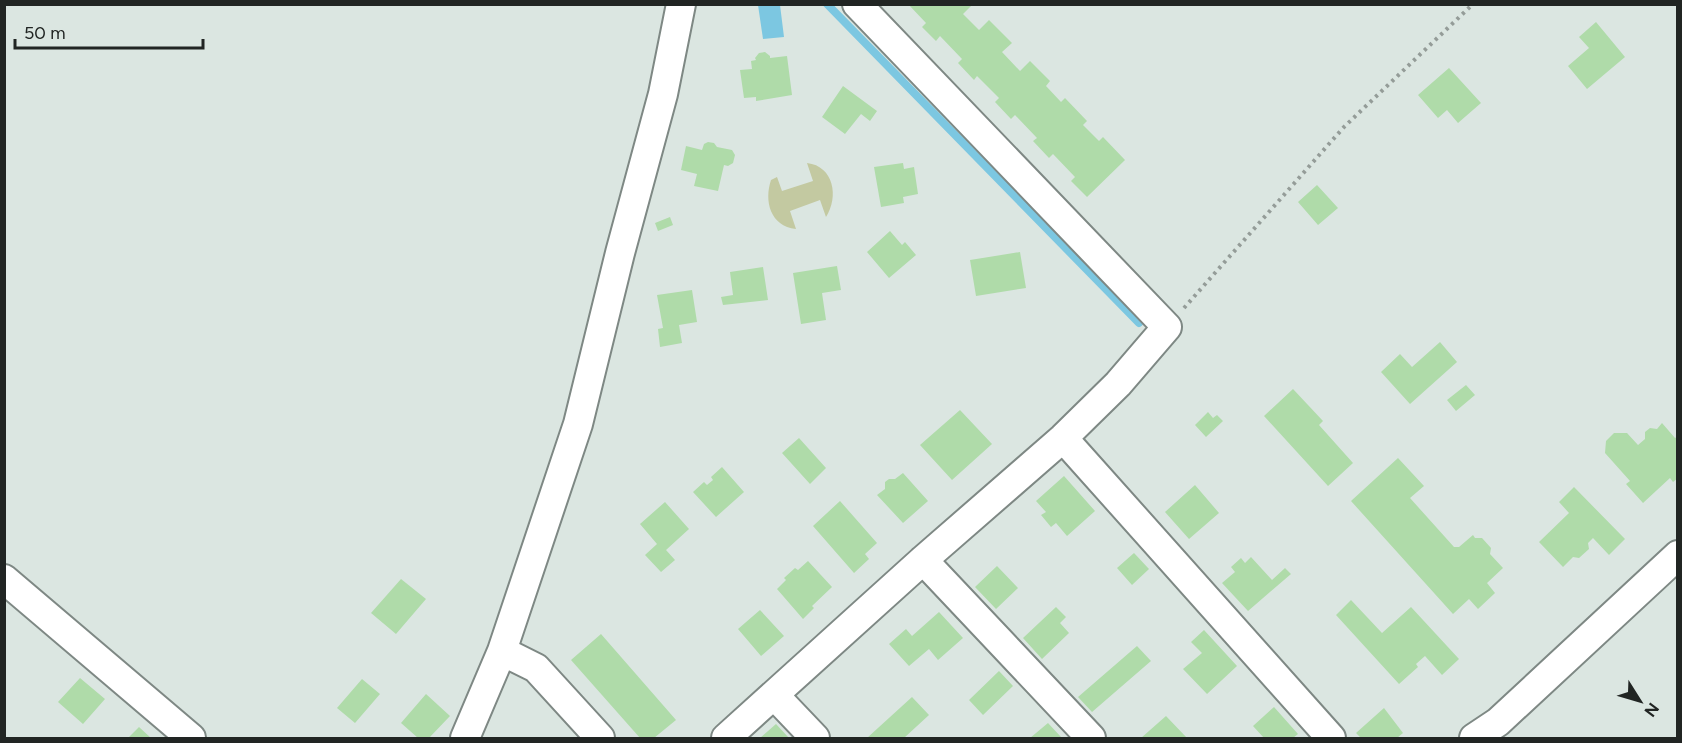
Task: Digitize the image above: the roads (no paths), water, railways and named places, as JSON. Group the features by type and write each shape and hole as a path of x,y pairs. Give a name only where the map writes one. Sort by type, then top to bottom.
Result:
{"street":[{"path":"465,738 502,651 578,424 663,94 681,4"},
{"path":"726,738 1063,438 1118,384 1167,327 857,4"},
{"path":"1063,438 1331,738"},
{"path":"1474,738 1498,722 1677,555"},
{"path":"923,561 1091,738"},
{"path":"4,579 191,738"},
{"path":"502,651 536,668 600,738"},
{"path":"775,696 815,738"}],"water":[{"path":"758,5 780,5 784,37 763,39"}],"waterway":[{"path":"827,4 1139,323"}]}
